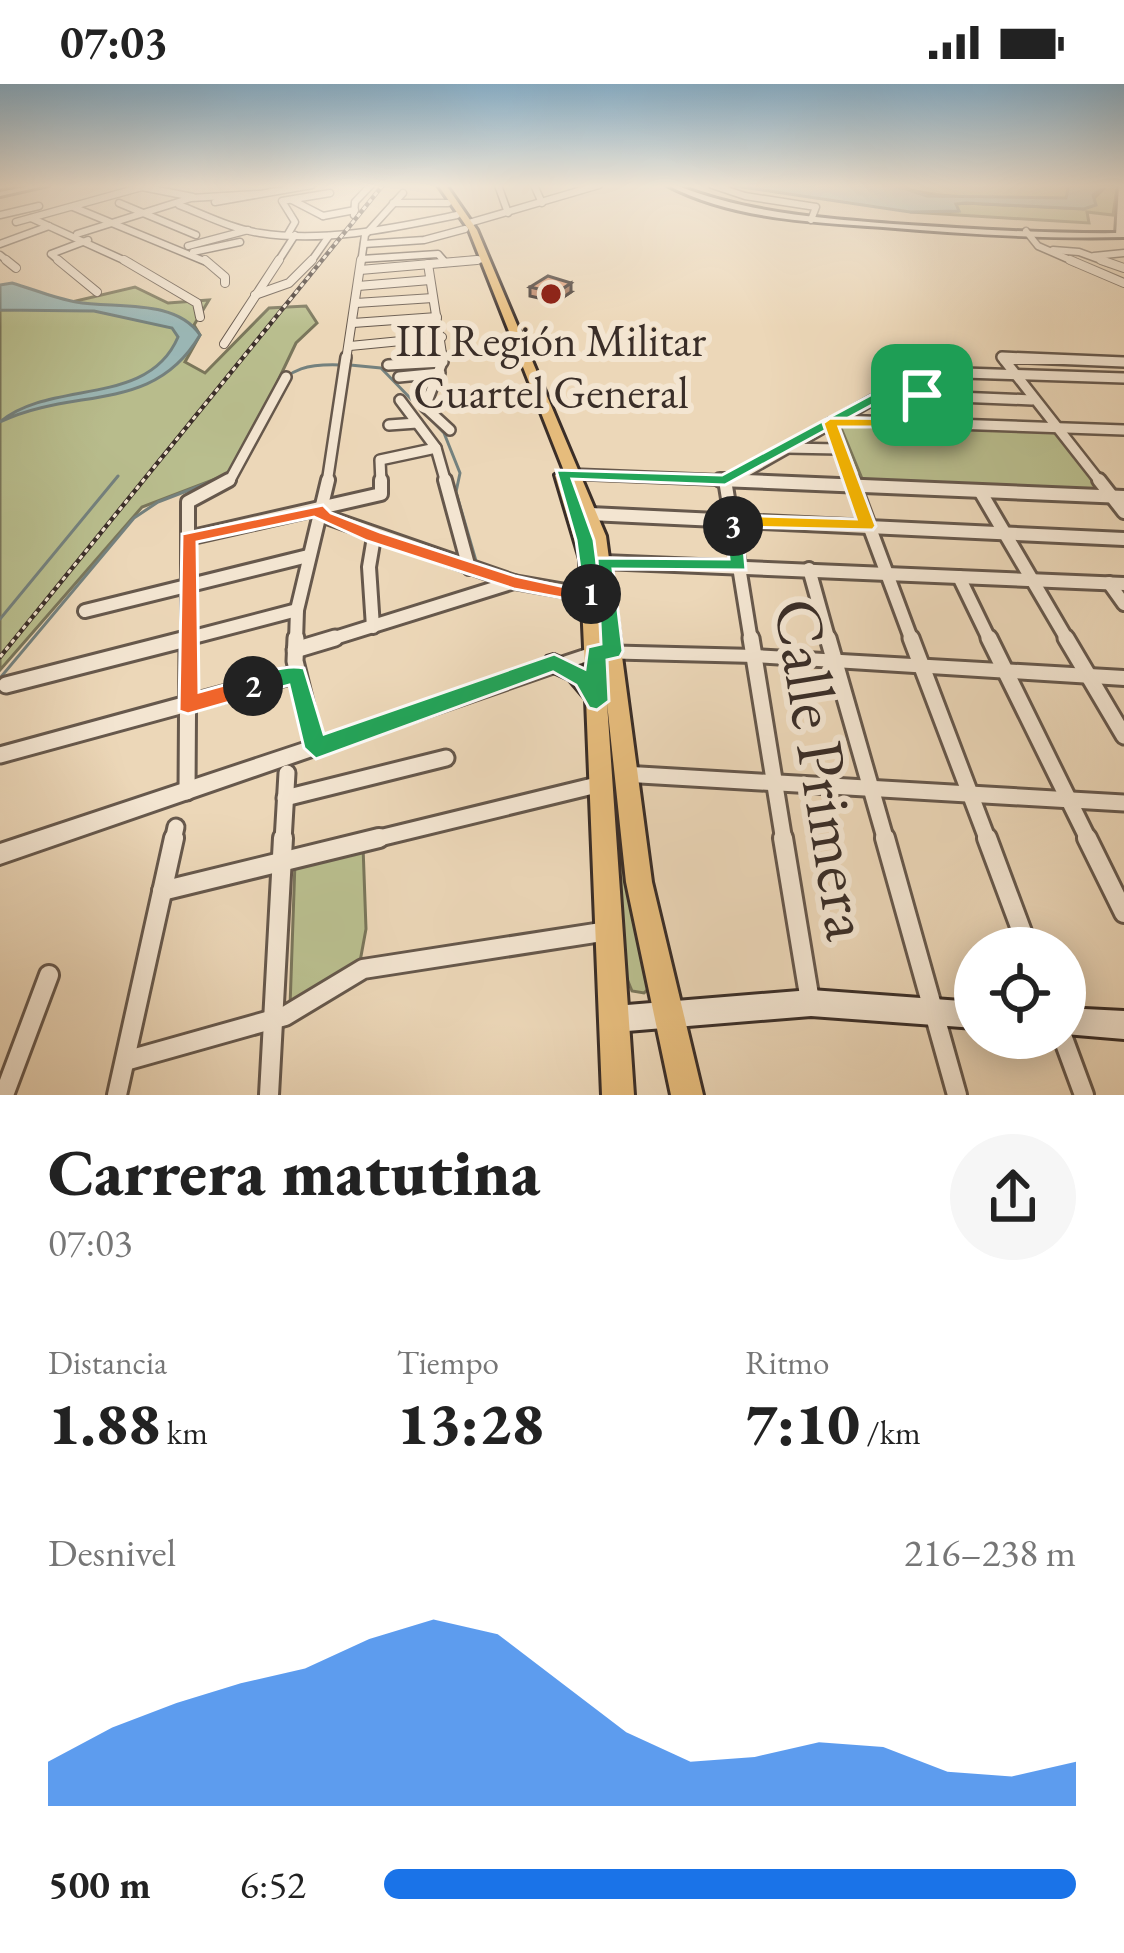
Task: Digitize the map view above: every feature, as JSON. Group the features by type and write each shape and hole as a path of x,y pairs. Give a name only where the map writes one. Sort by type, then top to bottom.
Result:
{"main road":[{"path":"469,232 539,407 590,514 603,562 612,779 608,931 618,1095"},
{"path":"1013,232 1122,240"},
{"path":"1027,233 1122,240"},
{"path":"568,474 604,652 597,701 687,1095"},
{"path":"554,663 584,679 597,701"},
{"path":"615,1019 811,1003 954,1014"},
{"path":"1086,1022 1124,1025"}],"street":[{"path":"0,244 33,232"},
{"path":"70,232 196,303 200,316"},
{"path":"76,234 82,232"},
{"path":"139,232 210,262 224,283"},
{"path":"190,232 196,235"},
{"path":"181,248 240,232"},
{"path":"267,232 424,240 458,232"},
{"path":"316,748 297,674 297,610 322,513 364,239 369,232"},
{"path":"364,239 390,232"},
{"path":"1027,233 1046,250 1124,284"},
{"path":"224,344 291,235"},
{"path":"255,296 271,294 296,280 328,236"},
{"path":"1093,256 1122,240"},
{"path":"88,241 51,254 97,292"},
{"path":"192,253 240,242"},
{"path":"1046,250 1093,256 1124,268"},
{"path":"362,259 438,254 445,262"},
{"path":"0,255 16,268"},
{"path":"360,270 480,259"},
{"path":"428,264 443,362 425,404 432,417 450,430"},
{"path":"358,286 430,280"},
{"path":"356,303 433,298"},
{"path":"353,323 436,317"},
{"path":"350,346 442,337"},
{"path":"1124,362 1003,356 1032,400 1118,496 1124,512"},
{"path":"388,365 443,362"},
{"path":"940,424 918,384 933,372 1118,378 1124,388"},
{"path":"399,377 440,373"},
{"path":"187,792 188,502 230,480 286,377"},
{"path":"725,480 883,394 1032,400"},
{"path":"400,400 436,448 470,568"},
{"path":"833,421 1119,430 1124,440"},
{"path":"833,421 867,526 1020,927"},
{"path":"389,425 417,423"},
{"path":"188,538 322,513 382,494 380,460 436,448"},
{"path":"784,448 839,449"},
{"path":"568,474 1118,496"},
{"name":"Calle Primera","path":"725,480 811,1003"},
{"path":"980,491 1124,736"},
{"path":"322,513 374,537 514,583 566,591 592,604"},
{"path":"590,514 1124,539"},
{"path":"373,627 369,567 374,537"},
{"path":"85,610 308,556"},
{"path":"603,562 1117,584 1124,604"},
{"path":"809,569 957,1095"},
{"path":"959,577 1124,913"},
{"path":"295,650 514,583"},
{"path":"7,685 297,610"},
{"path":"0,854 554,663 604,652 1124,678"},
{"path":"0,755 297,674"},
{"path":"285,798 446,758"},
{"path":"269,1095 286,773"},
{"path":"162,891 612,779 1124,802"},
{"path":"117,1095 176,827"},
{"path":"125,1061 273,1020 363,969 608,931"},
{"path":"5,1084 49,975"},
{"path":"1071,1059 1084,1095"}],"green space":[{"path":"135,287 168,303 209,300 194,325 200,335 185,362 205,373 269,308 306,306 317,323 296,343 242,456 226,475 142,507 0,670 0,310 42,309"},
{"path":"839,423 1055,431 1103,491 863,481"},
{"path":"612,784 651,987 644,993 632,991 625,974"},
{"path":"363,846 366,929 359,967 290,1007 295,862"}],"water":[{"path":"12,283 76,302 160,310 189,323 200,335 181,360 136,388 28,411 0,422 45,401 122,384 145,374 164,359 178,337 172,328 94,311 0,310 0,285"}],"building":[{"path":"548,276 571,283 556,293 530,287"}],"waterway":[{"path":"272,393 301,369 340,365"},
{"path":"350,365 381,368 444,433 460,473 456,492 476,561 484,565"},
{"path":"0,619 118,476"},
{"path":"0,678 134,518 158,502 223,477"},
{"path":"504,572 530,579"},
{"path":"557,583 573,584"}],"railway":[{"path":"0,657 345,232"}],"place":[{"name":"III Región Militar Cuartel General","path":"551,294"}],"route":[{"path":"883,394 922,395 940,424 830,423 867,526 733,521 739,566 603,562 612,651 596,652 597,701 584,679 554,663 316,748 297,674 188,704 188,538 323,510 321,515 374,537 514,583 570,592 592,604 585,540 562,474 725,480 883,394"}]}
